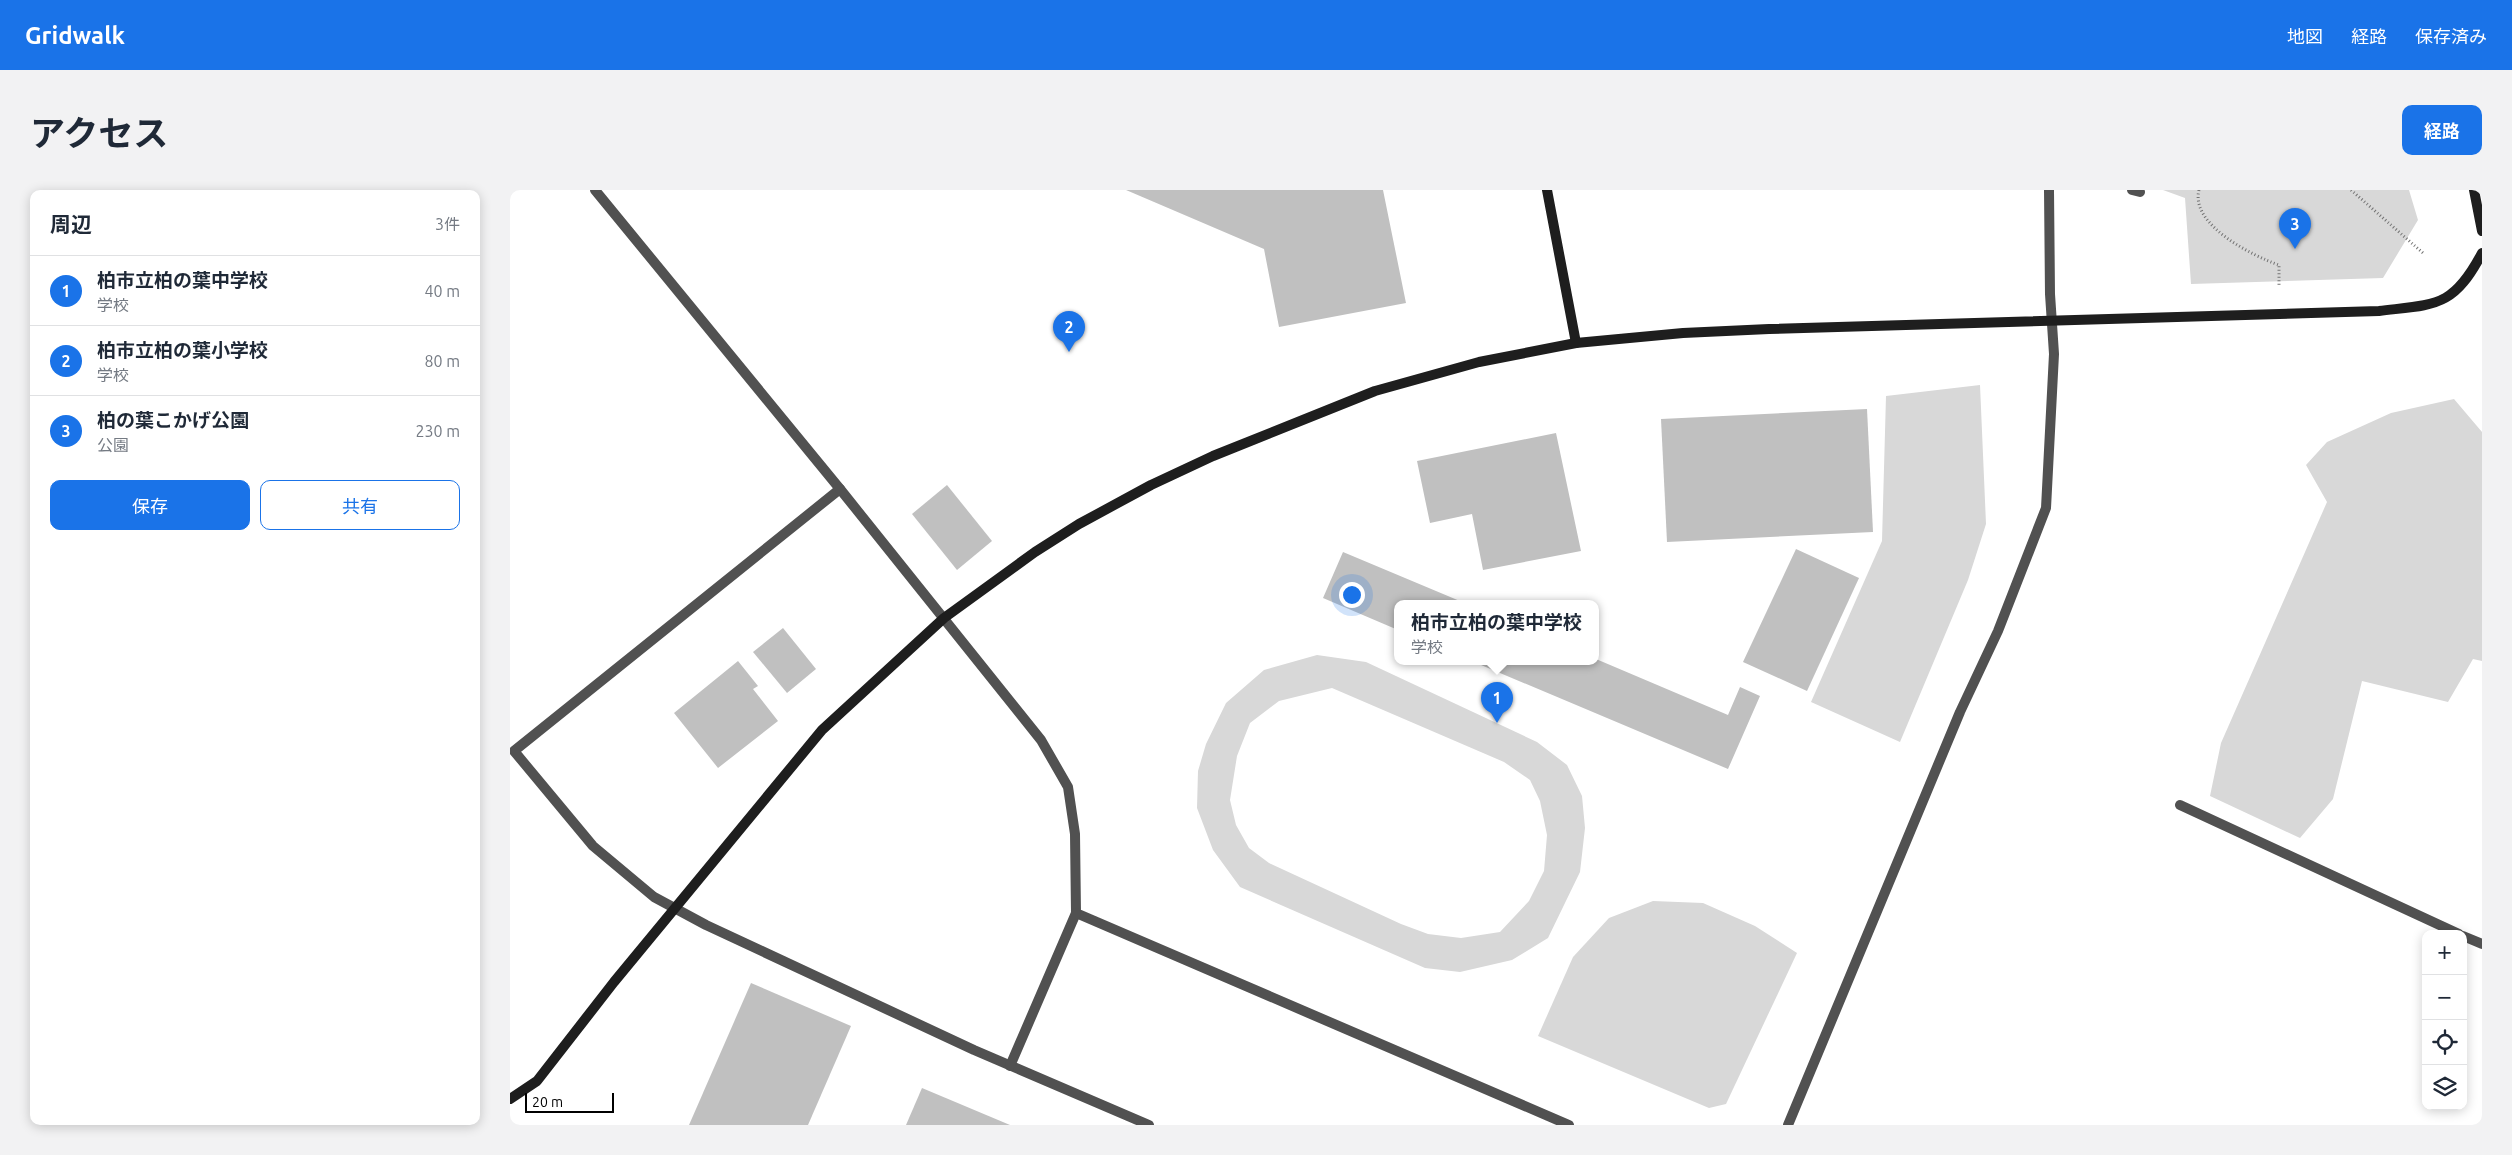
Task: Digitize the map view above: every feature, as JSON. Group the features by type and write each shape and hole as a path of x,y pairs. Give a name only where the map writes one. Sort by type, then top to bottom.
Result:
{"street":[{"path":"595,190 1041,740 1068,787 1076,834 1076,913 1010,1066"},
{"path":"1547,190 1576,343"},
{"path":"1788,1125 1960,712 1998,631 2046,508 2054,354 2049,190"},
{"path":"2474,190 2482,231"},
{"path":"510,1099 538,1080 614,982 822,730 944,618 1035,552 1079,524 1150,485 1213,456 1375,391 1479,362 1576,343 1712,332 2379,311 2432,304 2454,294 2471,274 2482,253"},
{"path":"840,490 514,751 592,846 654,897 724,933 1010,1066 1149,1125"},
{"path":"2180,805 2450,930"},
{"path":"1076,913 1570,1125"},
{"path":"2467,938 2482,944"}],"path":[{"path":"2200,190 2200,205 2208,219 2222,235 2239,248 2279,265 2279,286"},
{"path":"2351,190 2423,253"}],"shaded area":[{"path":"2163,190 2409,190 2418,220 2383,278 2191,284 2185,198"},
{"path":"1980,385 1986,524 1968,580 1900,742 1811,702 1882,541 1886,396"},
{"path":"2454,399 2482,432 2482,661 2473,659 2448,702 2362,681 2333,799 2300,838 2210,796 2221,743 2327,502 2306,465 2327,442 2391,413"},
{"path":"1317,655 1366,662 1537,742 1567,765 1582,796 1585,828 1580,872 1548,938 1512,960 1460,972 1425,968 1240,887 1213,850 1197,808 1198,771 1206,744 1226,703 1264,670","holes":["1332,688 1504,762 1530,780 1540,801 1547,835 1544,871 1529,901 1500,932 1461,938 1428,934 1401,924 1269,863 1249,848 1236,825 1230,800 1237,756 1250,723 1279,701"]},
{"path":"1653,901 1703,903 1755,926 1797,953 1726,1104 1709,1108 1538,1036 1573,957 1609,918"}],"building":[{"path":"1126,190 1383,190 1406,303 1279,327 1264,249"},
{"path":"1867,409 1873,532 1667,542 1661,419"},
{"path":"1556,433 1581,551 1483,570 1472,514 1430,523 1417,461"},
{"path":"947,485 992,541 957,570 912,514"},
{"path":"1796,549 1859,578 1807,691 1743,662"},
{"path":"1343,552 1457,600 1394,600 1394,628 1323,598"},
{"path":"783,628 816,669 787,693 753,652"},
{"path":"1599,660 1728,715 1740,687 1760,696 1728,769 1481,665 1599,665"},
{"path":"738,661 758,686 753,689 778,721 718,768 674,713"},
{"path":"751,983 851,1026 808,1125 689,1125"},
{"path":"922,1088 1010,1125 906,1125"}],"place":[{"name":"柏の葉こかげ公園","path":"2295,249"},
{"name":"柏市立柏の葉小学校","path":"1069,352"},
{"name":"柏市立柏の葉中学校","path":"1497,723"}]}
